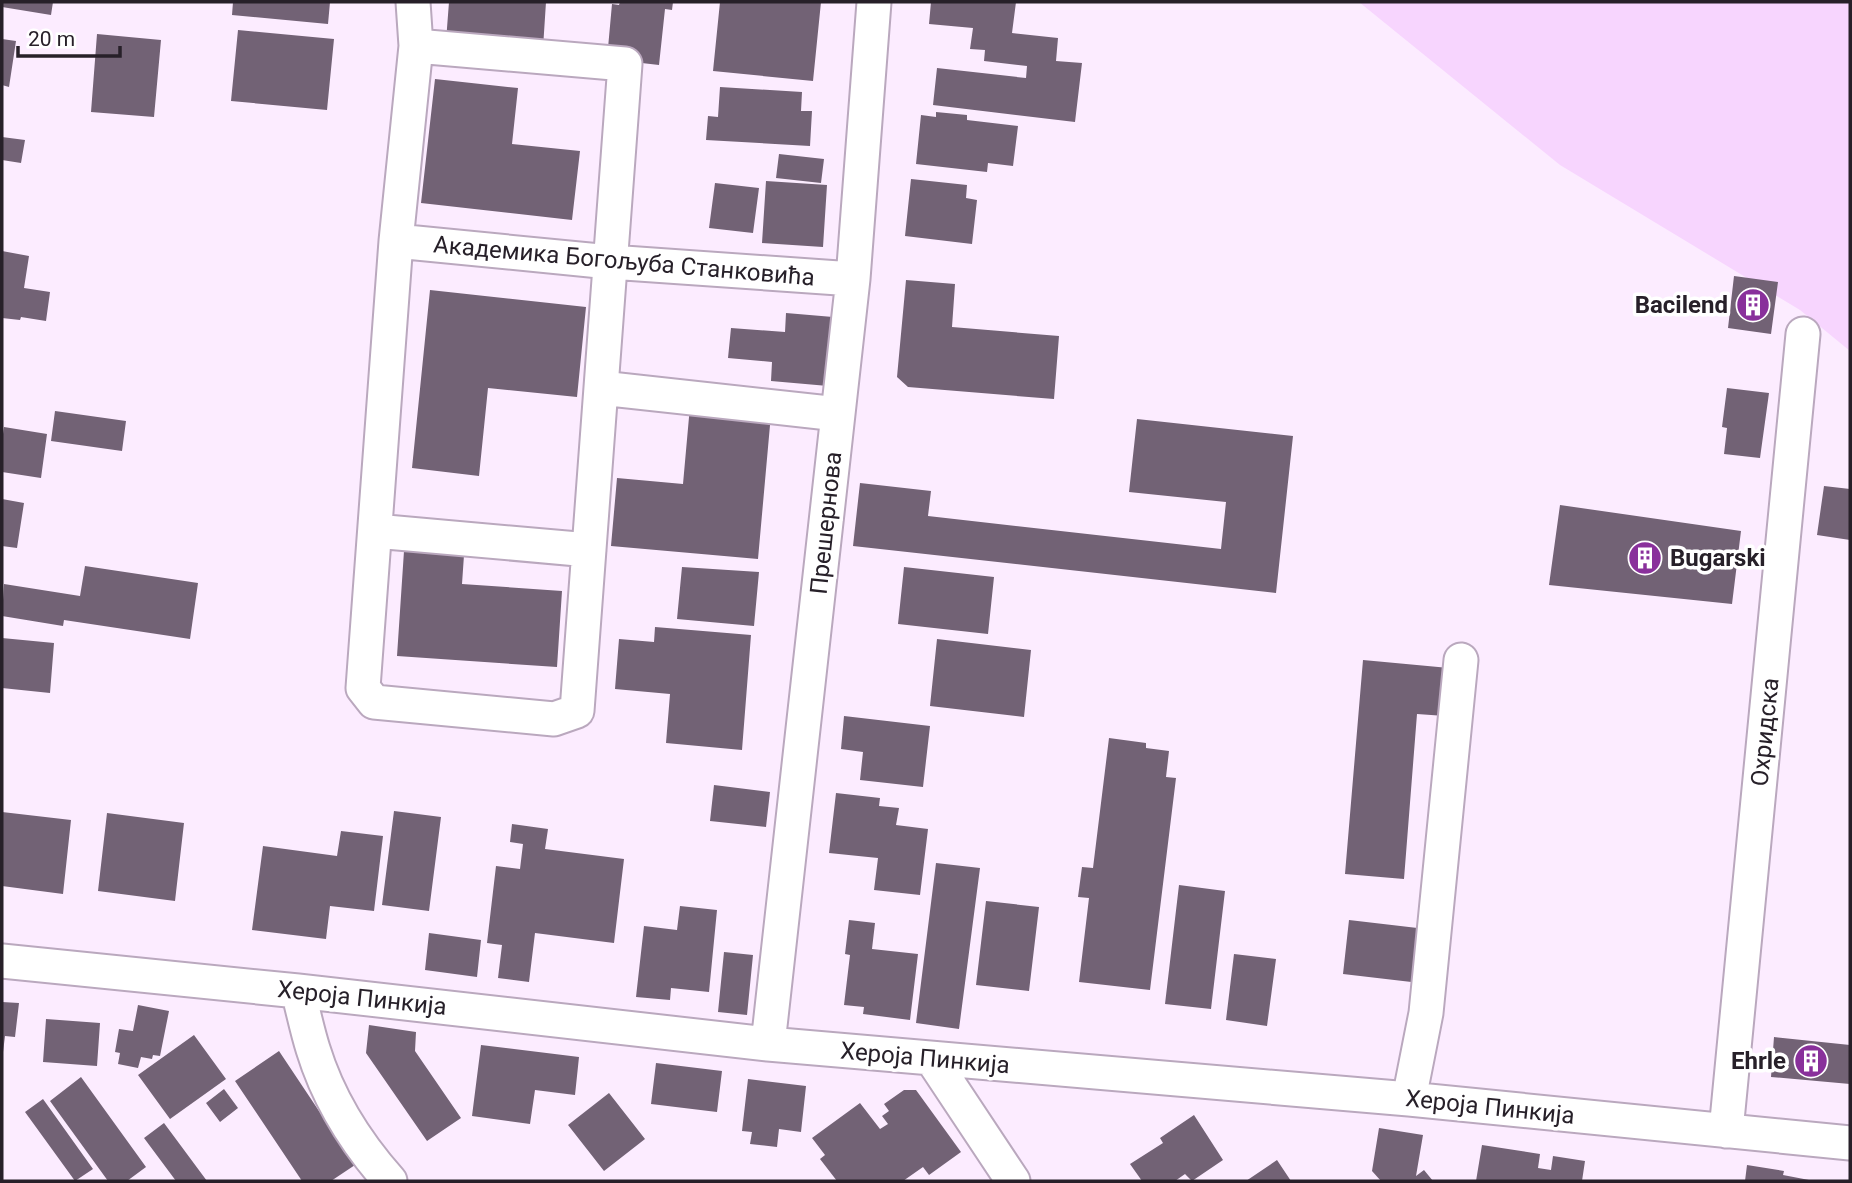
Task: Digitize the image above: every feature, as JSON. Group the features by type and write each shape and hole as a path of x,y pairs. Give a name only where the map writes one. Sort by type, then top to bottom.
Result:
{"street":[{"path":"413,2 415,46 396,241 363,688 374,702 554,719 577,711 625,64 415,46"},
{"name":"Прешернова","path":"768,1044 853,279 874,2"},
{"name":"Академика Богољуба Станковића","path":"396,241 610,262 853,279"},
{"name":"Охридска","path":"1726,1130 1803,334"},
{"path":"601,387 838,414"},
{"path":"375,531 589,550"},
{"path":"1409,1099 1426,1013 1461,660"},
{"name":"Хероја Пинкија","path":"2,961 768,1044 1409,1099 1850,1143"},
{"path":"298,991 313,1050 325,1082 362,1146 390,1181"},
{"path":"932,1059 1013,1181"}],"shaded area":[{"path":"1359,2 1850,2 1850,351 1800,310 1560,165"}],"building":[{"path":"2,2 53,2 51,15 2,7"},
{"path":"233,2 330,2 328,24 232,15"},
{"path":"449,2 546,2 543,48 446,41"},
{"path":"620,2 673,2 672,10 665,9 659,65 607,59 612,4 619,5"},
{"path":"720,2 821,2 813,81 713,71"},
{"path":"931,2 1016,2 1012,33 1058,38 1056,61 1082,63 1075,122 933,105 937,68 1026,78 1027,66 984,61 985,50 970,49 973,28 929,24"},
{"path":"238,30 334,39 327,110 231,101"},
{"path":"97,34 161,40 154,117 91,112"},
{"path":"2,39 16,41 9,87 2,85"},
{"path":"435,79 518,88 512,144 580,151 572,220 421,203"},
{"path":"720,87 802,92 801,111 812,111 810,146 706,140 708,116 718,117"},
{"path":"936,112 967,115 967,120 1018,126 1013,166 988,163 987,172 916,164 921,115 936,117"},
{"path":"2,137 25,140 21,163 2,160"},
{"path":"779,154 824,159 821,183 776,178"},
{"path":"911,179 967,185 966,198 977,200 972,244 905,236"},
{"path":"766,181 827,185 823,247 762,243"},
{"path":"715,183 759,188 753,233 709,228"},
{"path":"2,251 29,256 24,288 50,292 46,321 21,317 20,320 2,318"},
{"name":"Bacilend","path":"1734,276 1778,282 1771,334 1728,328"},
{"path":"906,280 955,284 952,327 1059,336 1054,399 908,387 897,377"},
{"path":"430,290 586,307 577,397 488,388 479,476 412,468"},
{"path":"786,313 833,317 828,386 771,381 772,362 728,358 731,328 785,332"},
{"path":"1727,388 1769,393 1760,458 1724,454 1727,428 1722,427"},
{"path":"690,406 771,414 758,559 611,546 617,478 683,484"},
{"path":"55,411 126,421 122,451 51,441"},
{"path":"1137,419 1293,436 1276,593 853,546 860,483 931,491 928,516 1221,549 1226,502 1129,492"},
{"path":"4,427 47,434 41,478 2,472"},
{"path":"1824,486 1850,489 1850,540 1817,535"},
{"path":"2,499 24,503 17,548 2,546"},
{"name":"Bugarski","path":"1560,505 1741,531 1732,604 1549,585"},
{"path":"404,551 464,555 462,584 562,591 557,667 397,656"},
{"path":"85,566 198,583 190,639 64,620 63,626 2,616 4,584 80,596"},
{"path":"682,567 759,572 754,626 677,619"},
{"path":"904,567 994,577 988,634 898,624"},
{"path":"655,627 751,635 742,750 666,743 670,694 615,689 619,639 654,642"},
{"path":"2,638 54,643 50,693 2,688"},
{"path":"937,639 1031,650 1024,717 930,706"},
{"path":"1363,660 1449,668 1445,716 1417,714 1404,879 1345,874"},
{"path":"844,716 930,726 923,787 860,780 863,752 841,749"},
{"path":"1109,738 1146,743 1146,748 1169,751 1166,777 1176,778 1150,990 1079,982 1089,898 1078,897 1082,867 1093,868"},
{"path":"714,785 770,792 766,827 710,821"},
{"path":"836,793 880,798 879,806 899,808 896,825 928,829 920,895 874,890 878,858 829,853"},
{"path":"394,811 441,817 429,911 382,905"},
{"path":"2,812 71,820 63,894 2,886"},
{"path":"107,813 184,823 175,901 98,891"},
{"path":"512,824 548,829 545,849 624,859 614,943 535,933 529,982 498,978 502,945 487,943 496,866 520,869 523,844 510,842"},
{"path":"341,831 383,836 374,911 330,906 326,939 252,930 263,846 337,856"},
{"path":"936,863 980,868 959,1029 916,1023"},
{"path":"1179,885 1225,891 1211,1009 1165,1004"},
{"path":"986,901 1039,907 1029,991 976,985"},
{"path":"680,906 717,910 709,992 671,988 670,1000 636,997 644,926 677,930"},
{"path":"849,920 875,923 872,949 918,954 910,1020 863,1014 864,1007 844,1005 850,955 845,954"},
{"path":"1349,920 1426,929 1420,983 1343,974"},
{"path":"429,933 481,940 477,977 425,970"},
{"path":"724,952 753,955 747,1015 718,1012"},
{"path":"1234,954 1276,959 1267,1026 1226,1020"},
{"path":"2,1002 19,1003 15,1037 5,1036 3,1052 2,1052"},
{"path":"138,1005 169,1011 160,1056 153,1055 152,1059 141,1057 138,1068 118,1064 120,1053 115,1052 119,1029 133,1031"},
{"path":"46,1019 100,1023 97,1066 43,1062"},
{"path":"369,1025 416,1032 415,1051 461,1118 427,1141 366,1053"},
{"path":"194,1035 226,1079 170,1119 138,1075"},
{"name":"Ehrle","path":"1774,1037 1850,1045 1850,1084 1771,1077"},
{"path":"481,1045 579,1057 575,1095 535,1090 530,1124 472,1116"},
{"path":"279,1051 355,1165 331,1181 302,1181 235,1081"},
{"path":"656,1063 722,1071 717,1112 651,1104"},
{"path":"81,1077 146,1167 127,1181 108,1181 50,1101"},
{"path":"748,1079 806,1086 801,1132 779,1129 777,1147 750,1144 752,1132 742,1131"},
{"path":"224,1089 238,1108 220,1122 206,1103"},
{"path":"904,1090 916,1090 961,1152 929,1175 923,1167 903,1181 837,1181 820,1159 825,1155 812,1138 860,1103 880,1129 888,1124 882,1116 889,1111 884,1104"},
{"path":"609,1093 645,1139 604,1171 568,1125"},
{"path":"43,1099 93,1169 75,1181 25,1112"},
{"path":"1194,1115 1223,1160 1192,1181 1185,1174 1175,1181 1142,1181 1130,1164 1163,1143 1160,1138"},
{"path":"164,1123 207,1181 176,1181 144,1138"},
{"path":"1379,1128 1423,1135 1416,1176 1424,1170 1433,1181 1381,1181 1372,1171"},
{"path":"1482,1145 1540,1154 1538,1168 1551,1170 1553,1156 1585,1161 1582,1181 1476,1181"},
{"path":"1277,1160 1291,1181 1246,1181"},
{"path":"1747,1165 1784,1171 1783,1175 1809,1181 1745,1181"}],"place":[{"name":"Bacilend","path":"1753,305"},
{"name":"Bugarski","path":"1645,558"},
{"name":"Ehrle","path":"1811,1061"}]}
